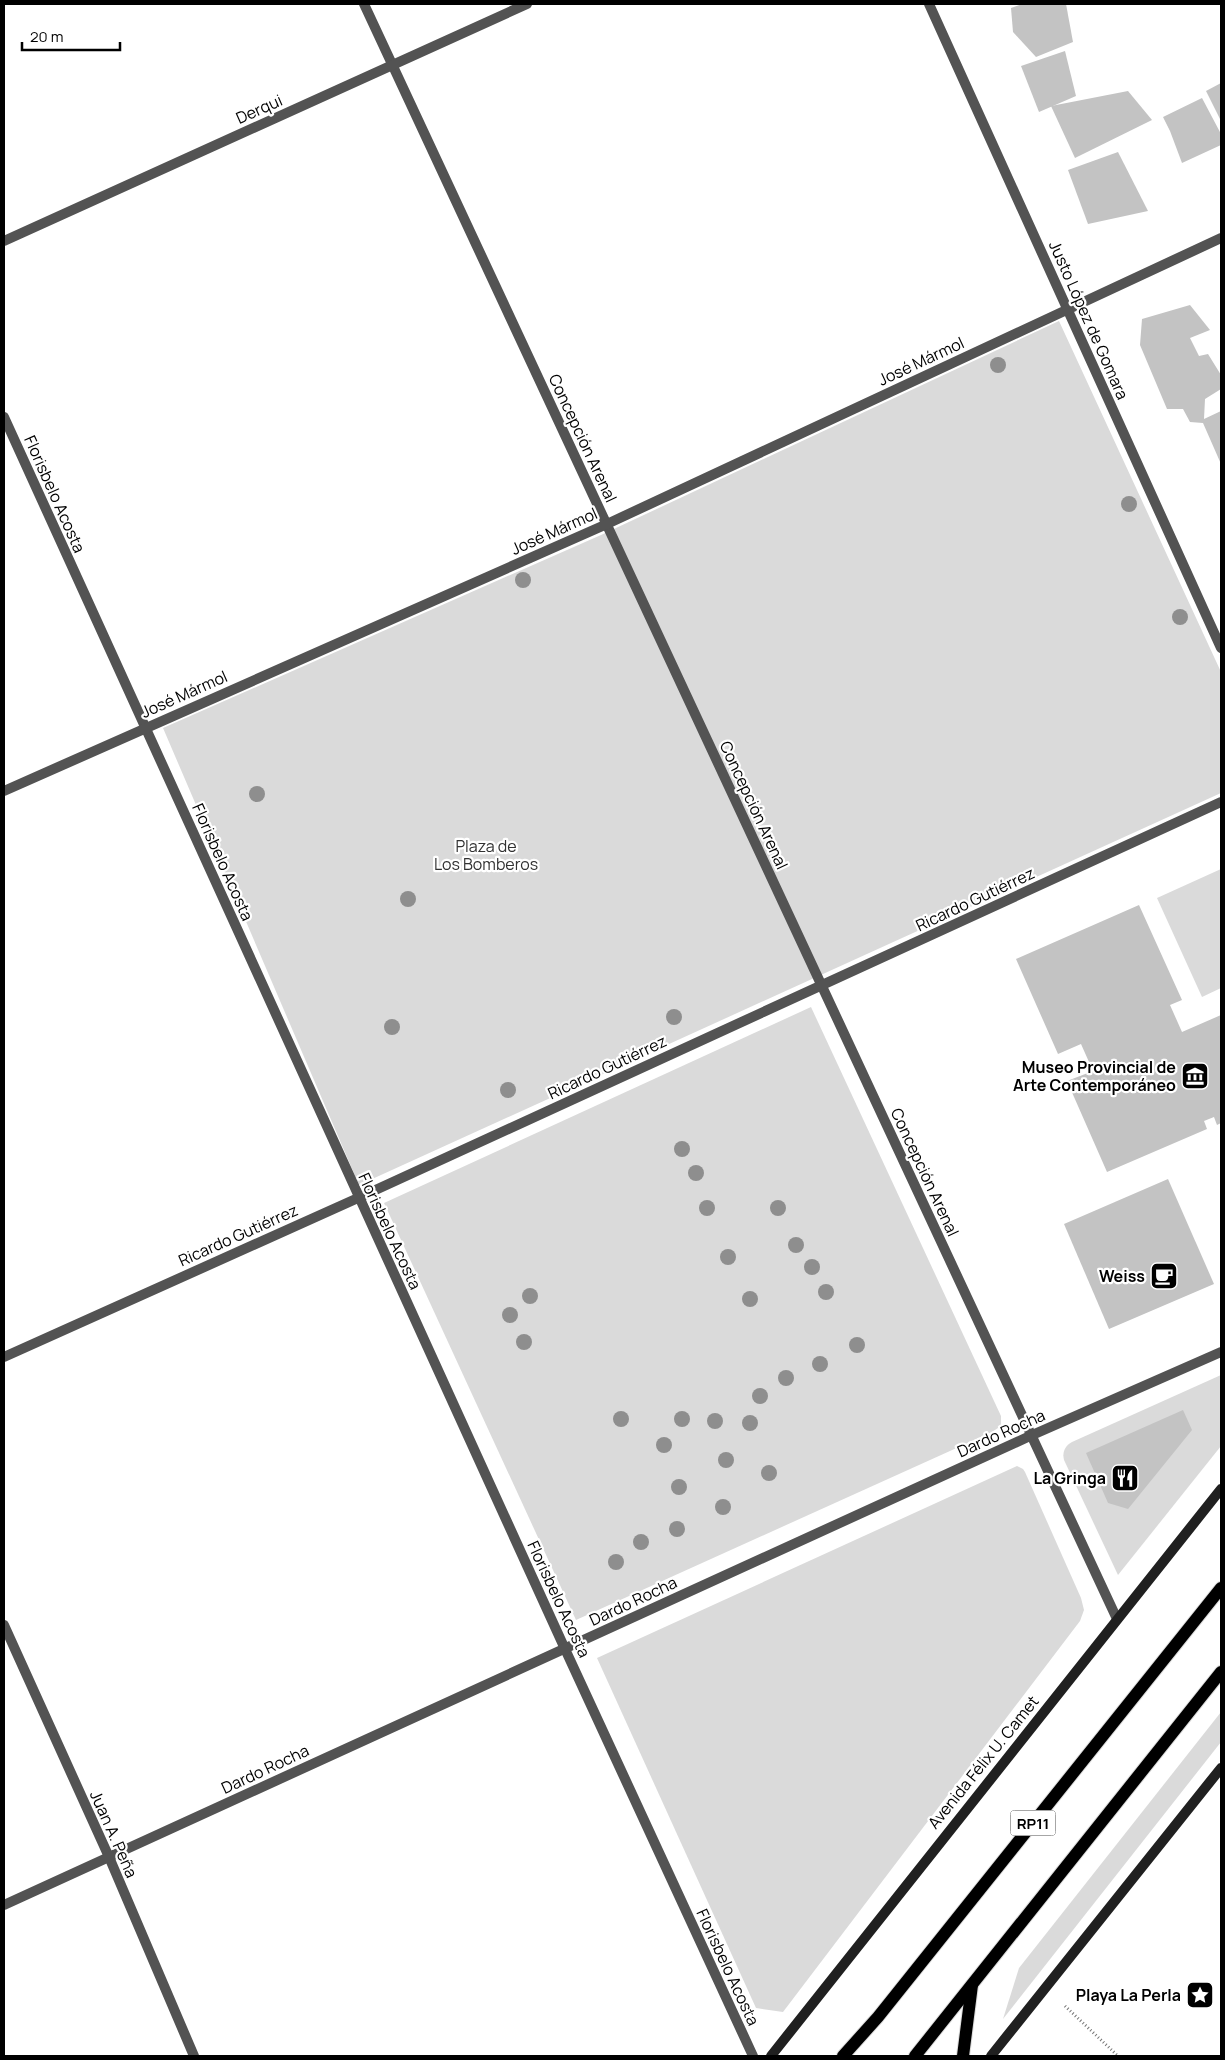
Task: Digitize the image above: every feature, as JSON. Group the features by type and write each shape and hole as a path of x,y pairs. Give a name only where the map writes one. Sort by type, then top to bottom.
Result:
{"main road":[{"name":"Avenida Félix U. Camet","path":"771,2056 1221,1488"},
{"name":"RP11","path":"843,2056 878,2017 1221,1588"},
{"path":"915,2056 1221,1672"},
{"path":"991,2056 1221,1768"},
{"path":"963,2056 972,1985"}],"street":[{"name":"Concepción Arenal","path":"364,4 1117,1620"},
{"name":"Derqui","path":"4,241 527,4"},
{"name":"Justo López de Gomara","path":"929,4 1221,648"},
{"name":"José Mármol","path":"4,791 607,524 1221,238"},
{"name":"Florisbelo Acosta","path":"4,416 358,1198 753,2056"},
{"name":"Ricardo Gutiérrez","path":"4,1357 358,1198 1221,802"},
{"name":"Dardo Rocha","path":"4,1905 1030,1436 1221,1352"},
{"name":"Juan A. Peña","path":"4,1625 109,1857 194,2056"}],"path":[{"path":"1064,2006 1118,2056"}],"green space":[{"name":"Plaza de Los Bomberos","path":"1059,321 1221,672 1221,793 359,1185 163,728 601,535"},
{"path":"1221,869 1221,988 1202,997 1157,898"},
{"path":"811,1007 1001,1416 1001,1426 992,1432 576,1620 384,1203"},
{"path":"1221,1375 1221,1446 1118,1575 1064,1460 1063,1454 1065,1450 1072,1442"},
{"path":"1017,1466 1025,1472 1081,1598 1084,1610 1080,1621 783,2012 756,2008 597,1658"},
{"path":"1221,1712 1221,1742 1003,2019 1019,1968"}],"building":[{"path":"1022,4 1066,4 1073,42 1036,57 1013,32 1011,8"},
{"path":"1065,51 1076,96 1039,112 1021,66"},
{"path":"1221,83 1221,121 1206,91"},
{"path":"1128,91 1152,120 1075,158 1051,106"},
{"path":"1202,98 1221,134 1221,145 1182,163 1163,117"},
{"path":"1118,152 1148,211 1088,224 1068,170"},
{"path":"1190,305 1210,330 1190,338 1199,356 1208,354 1221,375 1221,389 1205,399 1204,419 1221,411 1221,464 1203,423 1190,422 1183,409 1167,409 1140,345 1142,319"},
{"path":"1139,905 1182,1000 1170,1005 1182,1032 1221,1015 1221,1123 1217,1125 1214,1117 1204,1121 1207,1129 1107,1172 1067,1081 1093,1071 1081,1044 1058,1054 1016,959"},
{"path":"1168,1179 1214,1284 1109,1329 1064,1224"},
{"name":"La Gringa","path":"1183,1410 1192,1430 1128,1509 1108,1503 1086,1453"}],"place":[{"name":"Museo Provincial de Arte Contemporáneo","path":"1195,1076"},
{"name":"Weiss","path":"1164,1276"},
{"name":"La Gringa","path":"1125,1478"},
{"name":"Playa La Perla","path":"1200,1995"}]}
